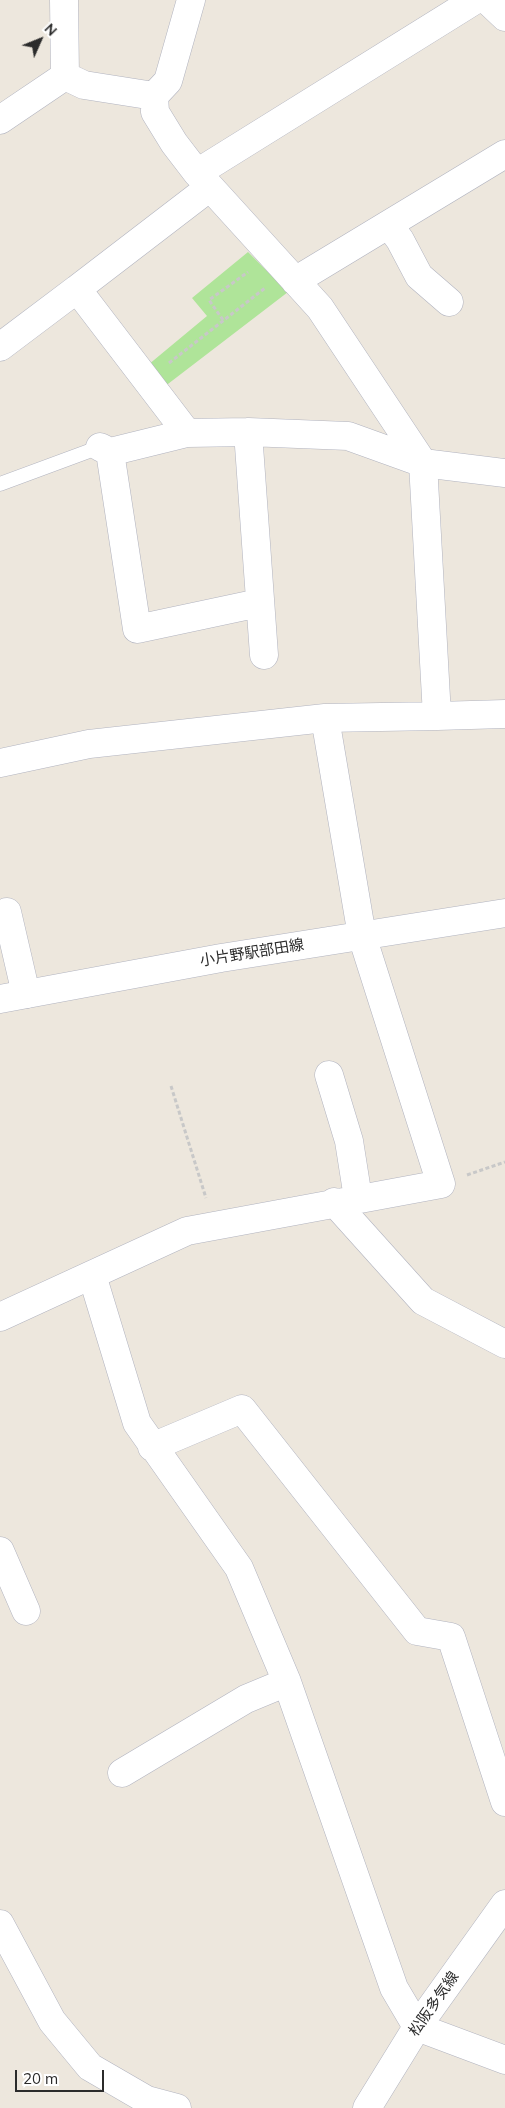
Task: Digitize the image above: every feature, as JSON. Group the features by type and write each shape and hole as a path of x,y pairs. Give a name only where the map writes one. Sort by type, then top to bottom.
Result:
{"street":[{"path":"64,0 65,76"},
{"path":"190,0 168,81 154,96 155,112 174,143 203,180 320,308 423,463 438,716"},
{"path":"0,347 77,289 203,180 475,0"},
{"path":"487,0 505,17"},
{"path":"65,76 84,85 154,96"},
{"path":"0,120 65,76"},
{"path":"295,281 505,154"},
{"path":"389,225 400,240 420,276 449,302"},
{"path":"77,289 187,434"},
{"path":"248,432 264,655"},
{"path":"259,603 137,629 105,449 187,434 248,432 348,436 423,463 505,473"},
{"path":"0,763 89,744 325,718 505,714"},
{"path":"0,1317 187,1231 346,1200 441,1184 362,936 325,718"},
{"path":"7,912 13,996"},
{"name":"小片野駅部田線","path":"13,996 220,958 505,913"},
{"path":"329,1075 349,1141 346,1200 423,1301 505,1344"},
{"path":"92,1275 137,1423 152,1447 239,1568 287,1682 394,1988 417,2027 505,2060"},
{"path":"152,1447 242,1409 417,1631 451,1637 505,1802"},
{"path":"0,1551 26,1611"},
{"path":"122,1773 246,1699 287,1682"},
{"name":"松阪多気線","path":"367,2108 417,2027 505,1904"},
{"path":"0,1924 52,2021 90,2068 147,2100 177,2108"}],"lane":[{"path":"0,484 105,449"}],"path":[{"path":"223,320 209,300 249,271 254,277"},
{"path":"147,380 265,288 259,282"},
{"path":"171,1086 214,1226"},
{"path":"441,1184 505,1162"}],"green space":[{"path":"248,252 288,292 164,387 148,365 207,316 192,298"}]}
